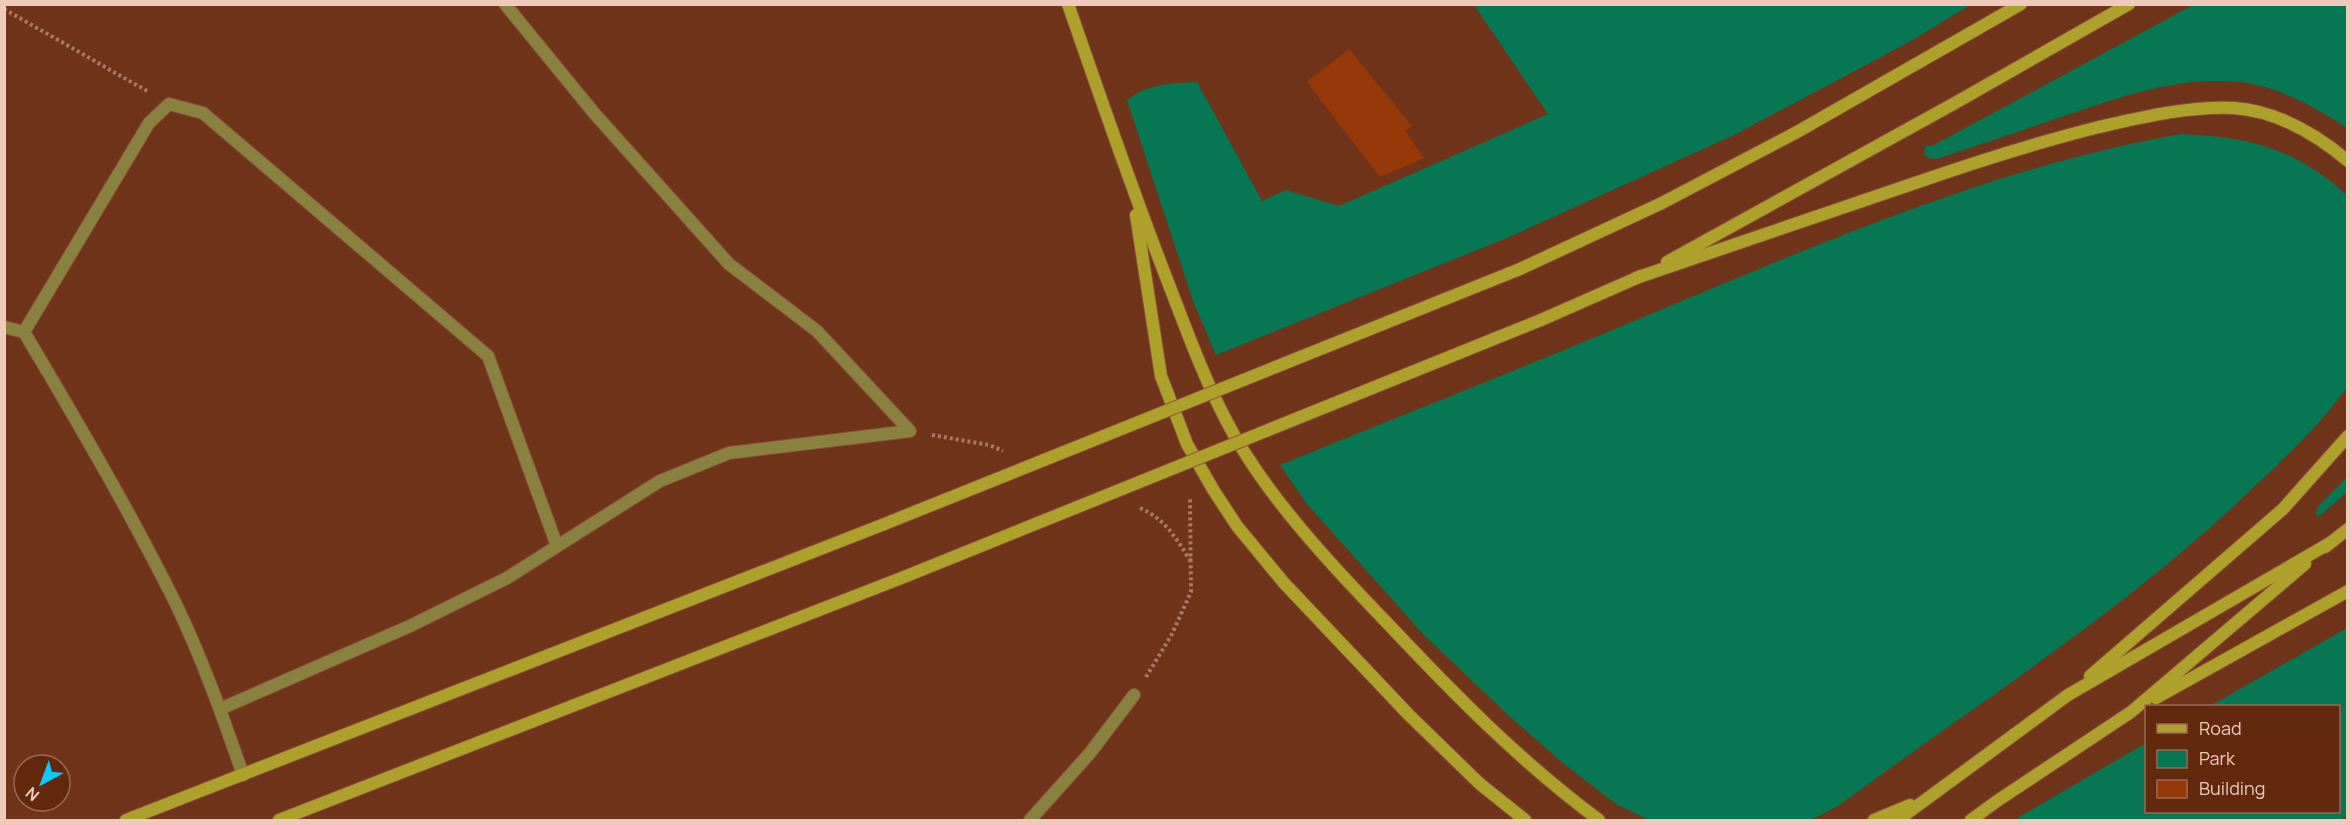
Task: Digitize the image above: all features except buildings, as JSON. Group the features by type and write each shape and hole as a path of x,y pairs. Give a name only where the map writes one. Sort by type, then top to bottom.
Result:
{"main road":[{"path":"1068,4 1132,190 1199,362 1227,422 1259,473 1314,543 1361,596 1463,703 1515,752 1597,818"},
{"path":"126,820 882,525 1520,269 1662,203 1787,138 2021,4"},
{"path":"279,820 904,577 1541,320 1636,278 1945,109 2129,4"},
{"path":"1636,278 1978,162 2063,136 2150,115 2198,109 2236,108 2245,110 2283,119 2328,144 2348,161"},
{"path":"1132,190 1161,376 1187,444 1202,472 1237,526 1284,583 1409,715 1480,784 1525,820"},
{"path":"1898,820 2068,695 2283,509 2348,436"},
{"path":"2132,712 2348,529"},
{"path":"2068,695 2330,543"},
{"path":"1971,820 2132,712 2348,591"},
{"path":"1874,820 1934,795"},
{"path":"1982,820 1997,801"}],"street":[{"path":"220,709 410,626 507,578 660,481 729,453 910,431 817,331 729,264 594,113 505,4"},
{"path":"24,332 149,123 169,104 203,113 488,356 557,546"},
{"path":"4,327 24,332 94,449 175,604 220,709 243,775"},
{"path":"1030,820 1090,753 1134,695"}],"path":[{"path":"4,9 169,104"},
{"path":"1134,695 1171,636 1191,592 1189,502 1202,472"}],"green space":[{"path":"2195,4 2347,5 2347,128 2309,105 2268,88 2239,82 2193,82 2170,85 2127,96 1936,159 1924,154 1925,146 1932,146"},
{"path":"1474,5 1970,5 1911,41 1734,135 1507,238 1216,355 1193,301 1127,100 1151,88 1197,82 1262,201 1286,190 1339,206 1548,114"},
{"path":"2181,134 2229,138 2270,148 2308,166 2347,195 2347,387 2316,426 2293,450 2209,529 2158,571 2054,652 1838,806 1811,820 1649,820 1616,804 1563,763 1508,715 1423,634 1307,504 1280,465 1791,256 1918,207 2048,165"},
{"path":"2347,477 2347,492 2319,516 2316,515 2317,508"},
{"path":"2347,628 2348,815 2340,820 2014,820 2145,744 2145,813 2340,813 2340,705 2212,705"}]}
